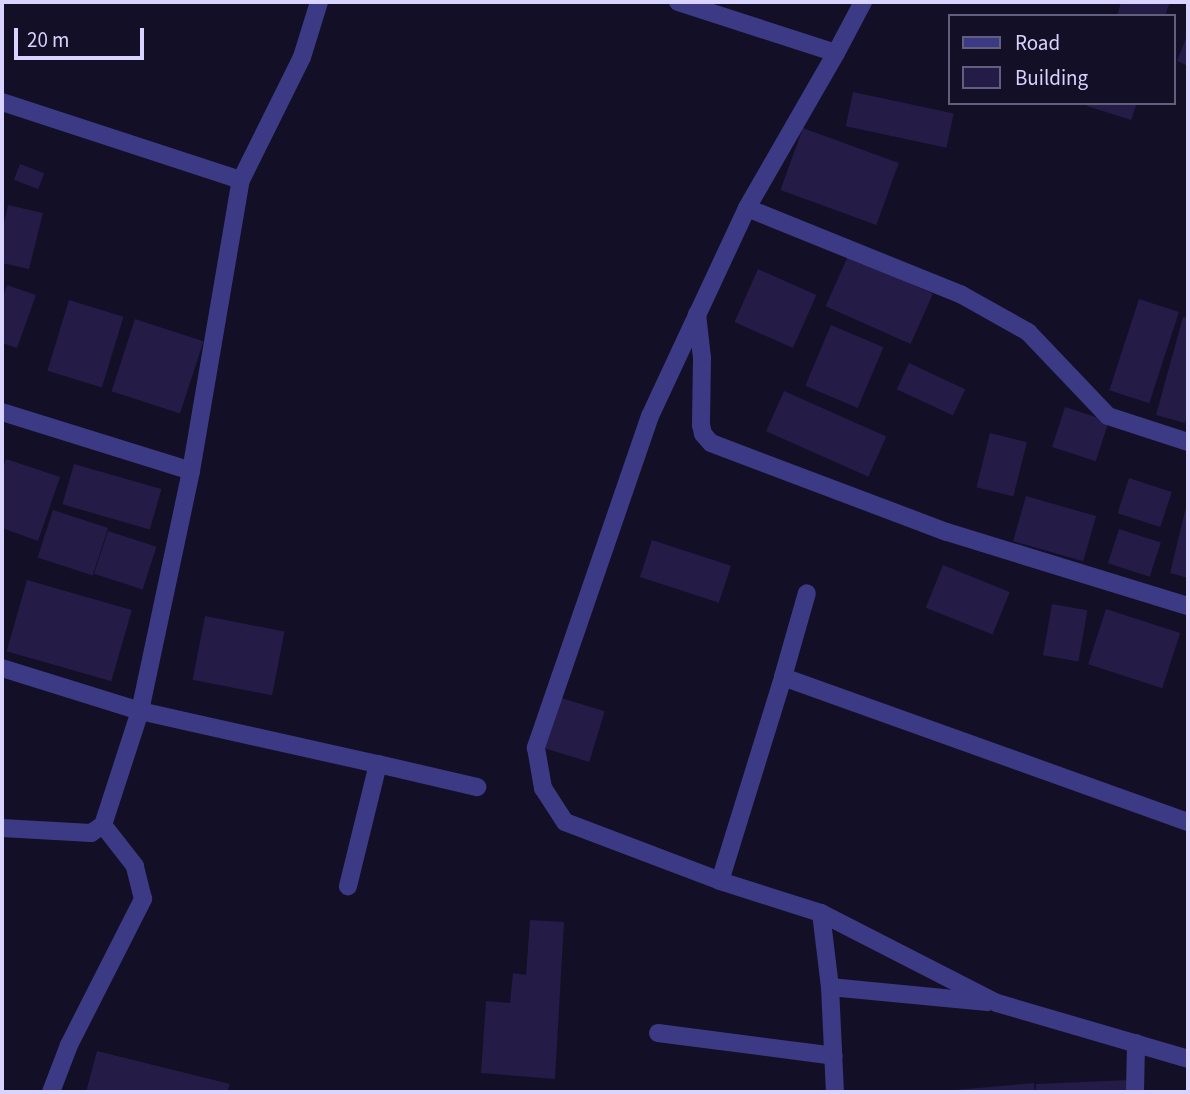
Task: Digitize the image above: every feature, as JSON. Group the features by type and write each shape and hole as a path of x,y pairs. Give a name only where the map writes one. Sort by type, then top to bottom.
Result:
{"street":[{"path":"2,828 91,833 103,825 140,711 191,471 241,180 302,57 319,2"},
{"path":"678,2 836,53"},
{"path":"863,2 747,208 650,416 536,748 543,788 565,822 720,881 821,912 997,1003"},
{"path":"2,102 241,180"},
{"path":"747,208 962,295 1028,332 1108,416 1188,442"},
{"path":"697,314 702,358 701,425 703,434 710,443 947,532 1188,606"},
{"path":"2,412 191,471"},
{"path":"720,881 807,593"},
{"path":"2,668 140,711 477,787"},
{"path":"783,677 1188,822"},
{"path":"348,886 378,764"},
{"path":"51,1092 69,1045 143,899 135,866 103,825"},
{"path":"821,912 830,987 835,1092"},
{"path":"830,987 997,1003 1188,1059"},
{"path":"658,1033 834,1056"},
{"path":"1135,1092 1136,1043"}],"building":[{"path":"1121,2 1170,2 1166,14 1118,14"},
{"path":"1188,33 1188,66 1177,61"},
{"path":"853,92 954,113 946,148 846,126"},
{"path":"1087,105 1136,105 1131,120"},
{"path":"803,128 899,163 876,225 780,190"},
{"path":"20,164 44,173 38,189 14,180"},
{"path":"8,205 43,213 29,269 2,263 2,233"},
{"path":"848,256 933,294 911,344 826,306"},
{"path":"758,269 816,295 793,348 734,322"},
{"path":"7,285 36,295 17,348 2,343 2,300"},
{"path":"1139,299 1179,312 1149,403 1109,390"},
{"path":"69,300 124,317 102,387 47,371"},
{"path":"1183,317 1188,318 1188,411 1185,423 1156,415"},
{"path":"135,319 203,341 180,414 112,391"},
{"path":"831,325 883,347 858,408 805,386"},
{"path":"909,363 965,389 953,415 897,389"},
{"path":"784,391 886,437 868,477 766,431"},
{"path":"1065,407 1109,421 1096,461 1052,447"},
{"path":"990,433 1027,442 1013,497 976,487"},
{"path":"6,459 60,477 38,541 2,528 2,472"},
{"path":"74,464 161,489 150,529 62,504"},
{"path":"1129,478 1172,492 1160,527 1118,513"},
{"path":"1026,496 1096,516 1083,561 1013,541"},
{"path":"1188,503 1188,578 1170,573"},
{"path":"53,510 108,528 93,575 38,558"},
{"path":"1119,529 1161,543 1150,577 1108,563"},
{"path":"108,531 157,547 143,590 94,574"},
{"path":"652,540 731,566 719,603 640,577"},
{"path":"943,565 1010,592 993,635 926,608"},
{"path":"27,580 132,610 111,681 7,651"},
{"path":"1052,604 1087,610 1078,661 1043,655"},
{"path":"1106,609 1180,633 1162,688 1088,664"},
{"path":"205,616 285,631 272,695 193,680"},
{"path":"555,696 605,711 589,762 540,747"},
{"path":"530,920 564,922 555,1079 481,1073 486,1001 510,1003 513,973 526,975"},
{"path":"97,1051 230,1084 227,1092 86,1092"},
{"path":"1129,1080 1130,1092 1036,1092 1036,1084"},
{"path":"1034,1083 1035,1092 955,1092 955,1090"}]}
